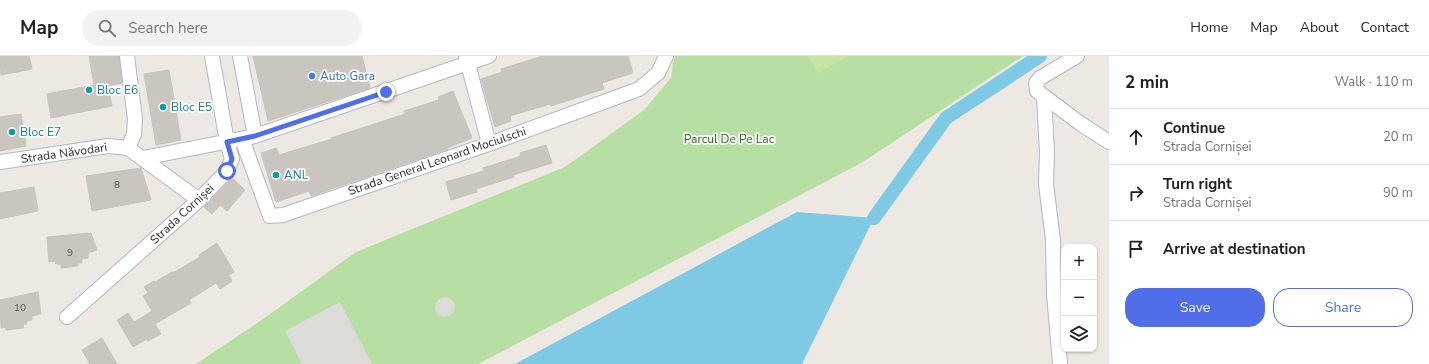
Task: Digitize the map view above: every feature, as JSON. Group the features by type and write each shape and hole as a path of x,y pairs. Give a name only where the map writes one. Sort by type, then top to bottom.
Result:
{"street":[{"path":"127,56 135,119 134,134 128,148"},
{"name":"Strada Cornișei","path":"67,317 199,200 227,171 232,159 227,142 212,56"},
{"path":"240,56 249,137"},
{"path":"143,158 249,137 467,60 489,56"},
{"name":"Strada General Leonard Mociulschi","path":"249,137 270,216 276,216 489,144 639,89 658,73 666,56"},
{"path":"1077,56 1040,78 1036,83 1037,91 1081,124 1109,142"},
{"path":"467,60 489,144"},
{"path":"1044,97 1047,152 1046,184 1053,240 1054,294 1060,364"},
{"name":"Strada Năvodari","path":"0,162 108,146 128,148 199,200"}],"green space":[{"name":"Parcul De Pe Lac","path":"674,56 1023,56 863,162 478,364 196,364 266,317 356,252 565,167 644,110 671,78"},
{"path":"808,56 849,56 818,73"}],"shaded area":[{"path":"441,297 449,297 455,303 455,311 449,317 441,317 435,311 435,303"},
{"path":"340,302 372,364 302,364 285,331"}],"water":[{"path":"797,212 874,218 802,364 515,364"}],"building":[{"path":"0,56 29,56 32,69 1,75"},
{"name":"Bloc E6","path":"89,56 119,56 122,83 108,86 112,106 51,118 47,94 94,85"},
{"name":"Auto Gara","path":"253,56 362,56 370,88 268,121"},
{"path":"543,56 628,56 633,73 602,83 604,89 551,106 550,104 510,116 511,121 495,127 481,79 502,72 501,69"},
{"name":"Bloc E5","path":"169,70 181,140 156,145 144,74"},
{"path":"453,91 472,138 447,148 448,149 311,196 309,191 276,202 261,153 276,148 279,155 332,139 331,138 405,114 404,111 439,100 438,97"},
{"name":"Bloc E7","path":"21,114 26,146 0,151 0,117"},
{"path":"546,145 552,163 513,175 514,177 476,189 477,192 451,200 446,182 484,171 483,168 521,156 520,153"},
{"path":"141,168 151,200 92,211 86,176"},
{"path":"232,178 245,190 227,211 220,205 212,214 204,207"},
{"path":"34,187 38,211 0,219 0,193"},
{"path":"91,233 97,250 88,253 88,258 82,259 82,263 78,263 78,266 61,268 61,264 56,264 55,261 49,262 47,237"},
{"path":"217,243 234,272 229,275 232,281 220,289 216,283 189,300 191,303 155,324 161,334 148,341 147,339 133,347 117,320 128,313 134,322 152,311 143,296 148,293 144,287 172,272 173,273 200,257 199,255"},
{"path":"38,292 41,314 32,316 32,320 27,321 27,324 23,324 24,328 6,330 6,327 1,328 0,300"},
{"path":"102,338 117,364 90,364 82,350"}],"waterway":[{"path":"874,218 946,118 1040,56"}],"place":[{"name":"Auto Gara","path":"312,76"},
{"name":"Bloc E6","path":"89,90"},
{"name":"Bloc E5","path":"163,107"},
{"name":"Bloc E7","path":"12,132"},
{"name":"ANL","path":"276,175"}],"route":[{"path":"227,171 232,159 227,142 255,136 386,92"}]}
